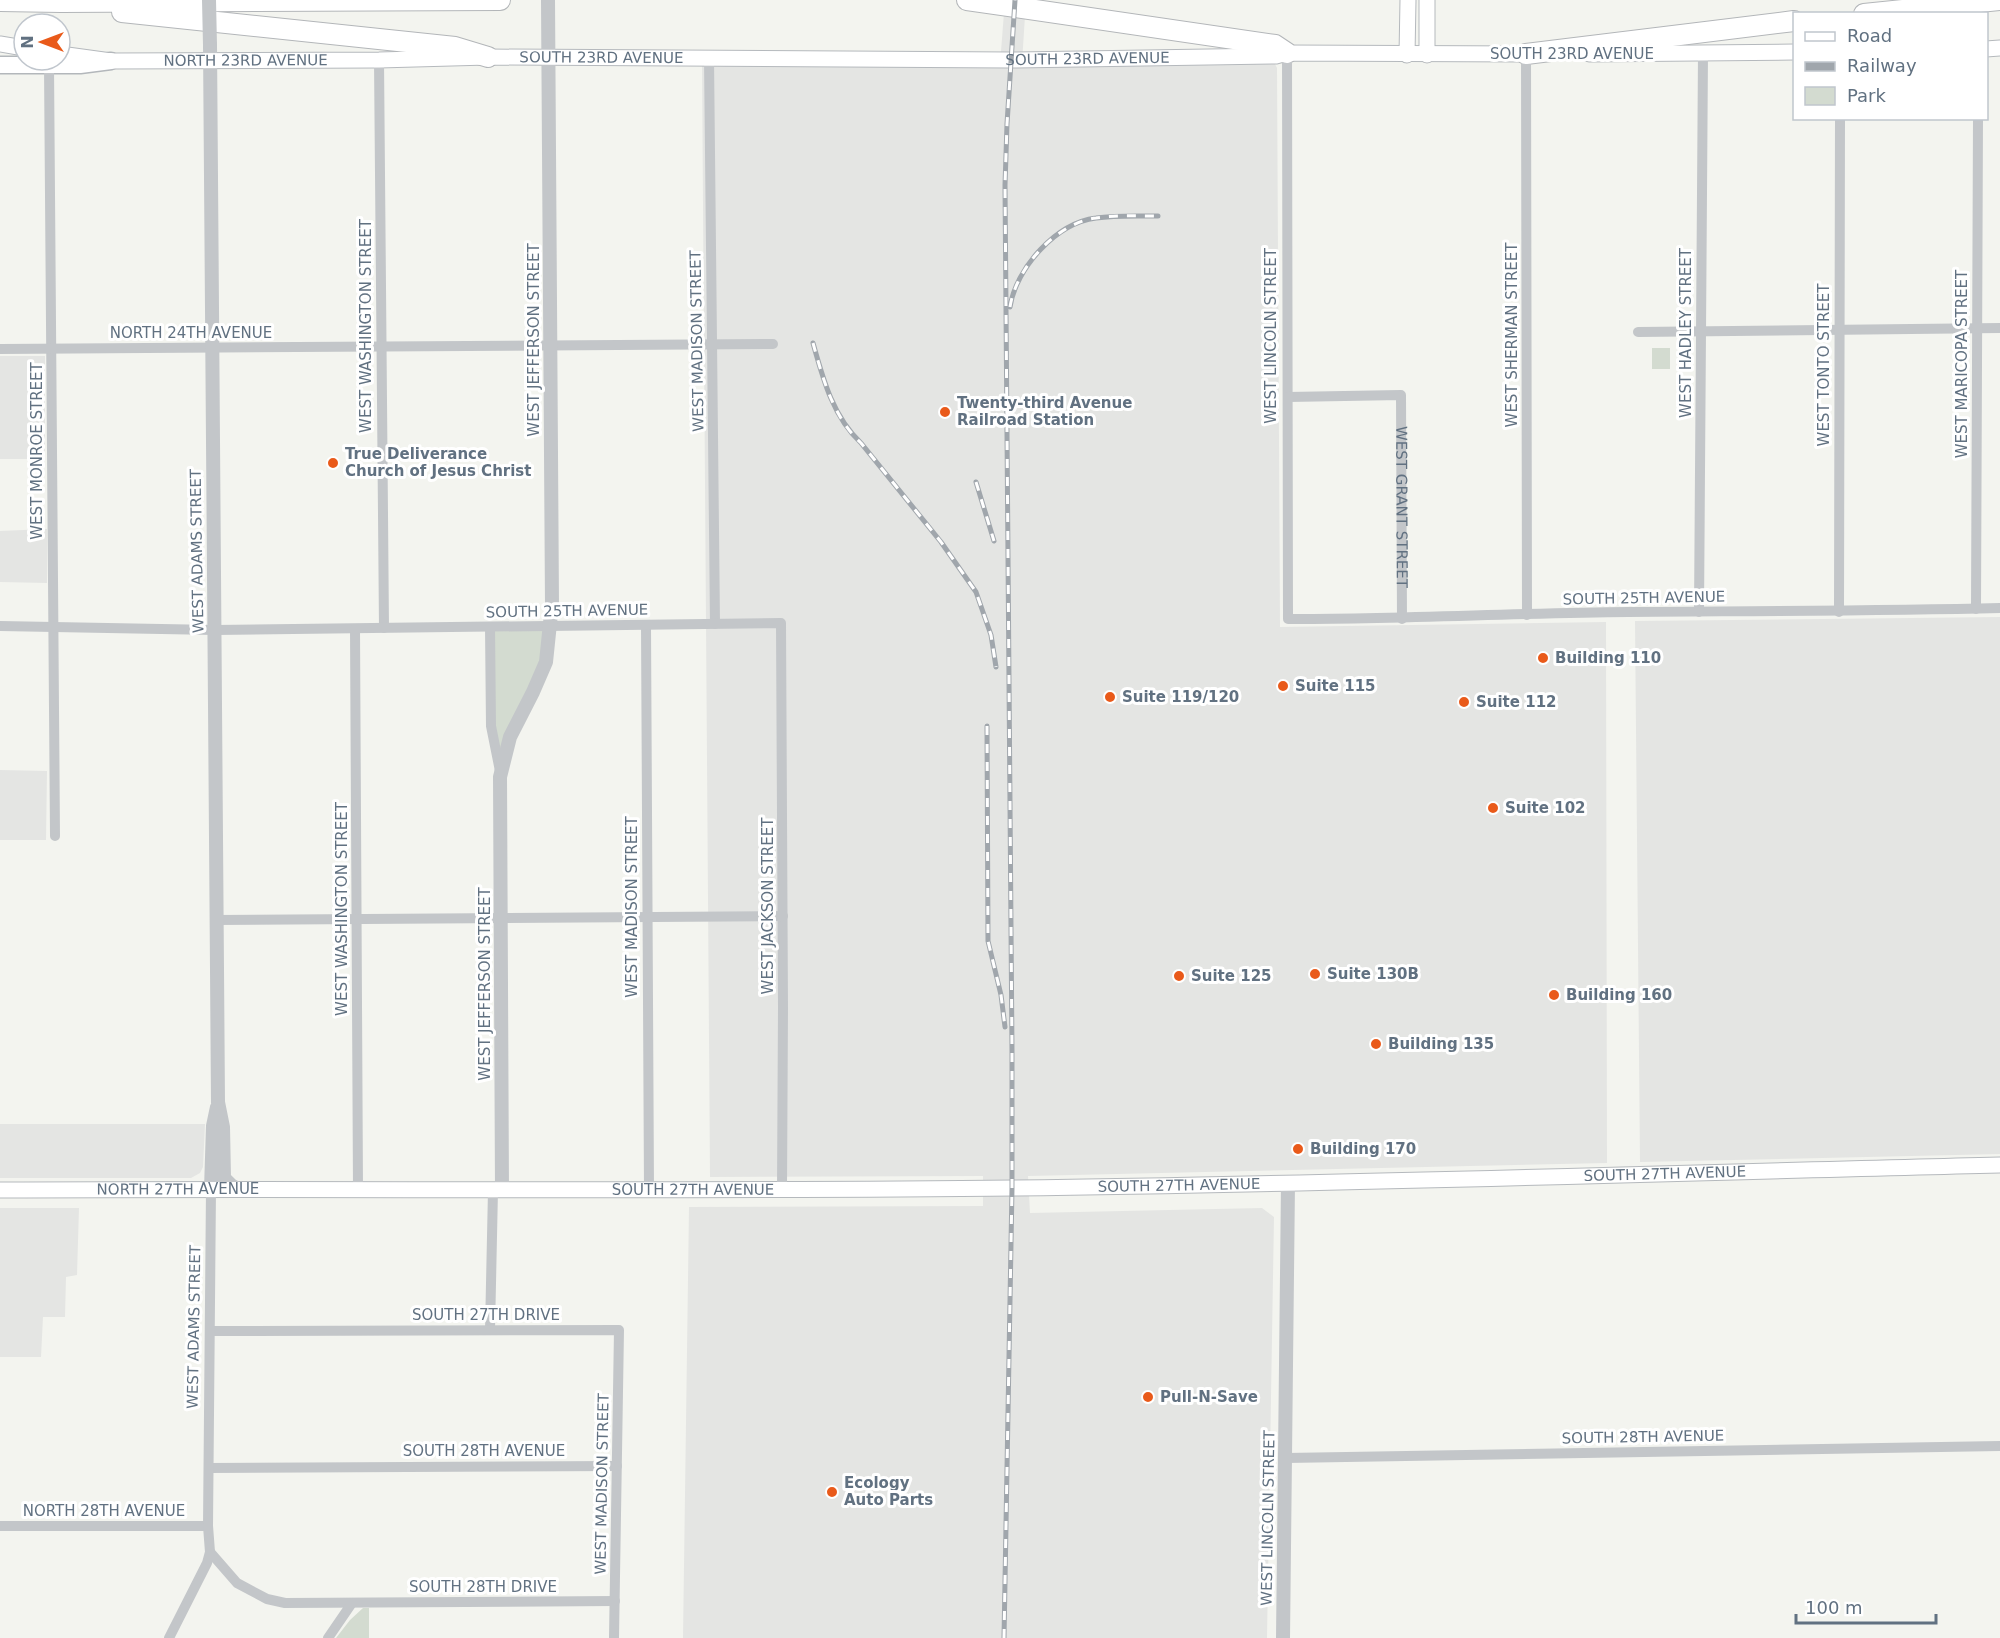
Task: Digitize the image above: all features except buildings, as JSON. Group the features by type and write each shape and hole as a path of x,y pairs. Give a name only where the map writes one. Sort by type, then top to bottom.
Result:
{"highway":[{"path":"0,1 500,0"},
{"path":"967,0 1275,45 1287,52"},
{"path":"1883,12 1999,0"},
{"path":"61,2 114,11 455,47 488,57"},
{"path":"1526,54 1793,21"}],"main road":[{"path":"1407,55 1408,0"},
{"path":"1427,0 1427,55"},
{"name":"SOUTH 23RD AVENUE","path":"379,60 488,57 1011,60 1276,56 1287,52 1407,55 1793,52"},
{"name":"NORTH 23RD AVENUE","path":"111,61 379,60"},
{"path":"72,63 80,65 111,61"},
{"name":"SOUTH 27TH AVENUE","path":"358,1189 1012,1188 2000,1165"},
{"name":"NORTH 27TH AVENUE","path":"0,1190 358,1189"}],"street":[{"name":"WEST ADAMS STREET","path":"209,0 218,1102 223,1127 224,1178 238,1189"},
{"name":"WEST JEFFERSON STREET","path":"500,777 510,736 546,662 552,604 548,0"},
{"name":"WEST LINCOLN STREET","path":"1287,52 1288,619"},
{"name":"WEST HADLEY STREET","path":"1699,612 1703,53"},
{"name":"WEST SHERMAN STREET","path":"1526,54 1527,615"},
{"name":"WEST MADISON STREET","path":"709,58 715,624"},
{"name":"WEST WASHINGTON STREET","path":"379,60 384,628"},
{"name":"WEST MONROE STREET","path":"54,72 52,349 55,836"},
{"name":"WEST TONTO STREET","path":"1839,612 1840,120"},
{"name":"WEST MARICOPA STREET","path":"1976,609 1978,120"},
{"path":"1638,332 2000,328"},
{"name":"NORTH 24TH AVENUE","path":"0,348 550,347 773,344"},
{"name":"WEST GRANT STREET","path":"1288,397 1401,395 1402,619"},
{"name":"SOUTH 25TH AVENUE","path":"1288,619 2000,608"},
{"name":"SOUTH 25TH AVENUE","path":"0,626 214,630 781,623"},
{"name":"WEST JACKSON STREET","path":"781,623 782,1189"},
{"name":"WEST MADISON STREET","path":"646,625 649,1190"},
{"name":"WEST JEFFERSON STREET","path":"490,627 491,726 500,777 501,919 497,1190 490,1330"},
{"name":"WEST WASHINGTON STREET","path":"355,629 358,1189"},
{"path":"216,920 783,916"},
{"name":"WEST ADAMS STREET","path":"169,1638 201,1576 210,1552 208,1526 213,1126 218,1102"},
{"name":"WEST LINCOLN STREET","path":"1283,1638 1288,1183"},
{"name":"WEST MADISON STREET","path":"614,1638 620,1330"},
{"name":"SOUTH 27TH DRIVE","path":"211,1331 620,1330"},
{"name":"SOUTH 28TH AVENUE","path":"1286,1458 2000,1446"},
{"name":"SOUTH 28TH AVENUE","path":"209,1468 617,1466"},
{"name":"NORTH 28TH AVENUE","path":"0,1526 208,1526"},
{"name":"SOUTH 28TH DRIVE","path":"210,1552 237,1583 267,1599 285,1603 615,1601"},
{"path":"328,1638 352,1603"}],"shaded area":[{"path":"1005,0 1026,0 1022,63 1269,62 1275,64 1277,68 1280,627 1606,622 1607,1163 1028,1176 1030,1213 1262,1208 1274,1217 1267,1638 683,1638 689,1207 983,1206 983,1176 710,1177 702,65 1000,64"},
{"path":"0,356 45,356 45,459 0,459"},
{"path":"47,529 47,583 0,582 0,531"},
{"path":"2000,617 2000,1154 1640,1162 1635,621"},
{"path":"0,770 47,771 46,840 0,840"},
{"path":"0,1124 205,1124 203,1167 200,1173 191,1178 0,1178"},
{"path":"0,1208 79,1208 77,1275 66,1277 65,1317 43,1317 41,1357 0,1357"}],"green space":[{"path":"1652,348 1670,348 1670,369 1652,369"},
{"path":"550,626 549,646 506,751 496,745 490,627"},
{"path":"363,1608 369,1608 369,1638 336,1638 350,1620"}],"railway":[{"path":"1004,1638 1012,1188 1005,185 1015,0"},
{"path":"1010,307 1020,277 1029,263 1053,238 1067,229 1096,218 1158,216"},
{"path":"813,343 825,384 843,421 941,542 976,592 991,635 996,667"},
{"path":"976,482 994,541"},
{"path":"987,726 988,941 1001,995 1005,1027"}],"place":[{"name":"Twenty-third Avenue Railroad Station","path":"945,412"},
{"name":"True Deliverance Church of Jesus Christ","path":"333,463"},
{"name":"Building 110","path":"1543,658"},
{"name":"Suite 115","path":"1283,686"},
{"name":"Suite 119/120","path":"1110,697"},
{"name":"Suite 112","path":"1464,702"},
{"name":"Suite 102","path":"1493,808"},
{"name":"Suite 130B","path":"1315,974"},
{"name":"Suite 125","path":"1179,976"},
{"name":"Building 160","path":"1554,995"},
{"name":"Building 135","path":"1376,1044"},
{"name":"Building 170","path":"1298,1149"},
{"name":"Pull-N-Save","path":"1148,1397"},
{"name":"Ecology Auto Parts","path":"832,1492"}]}
